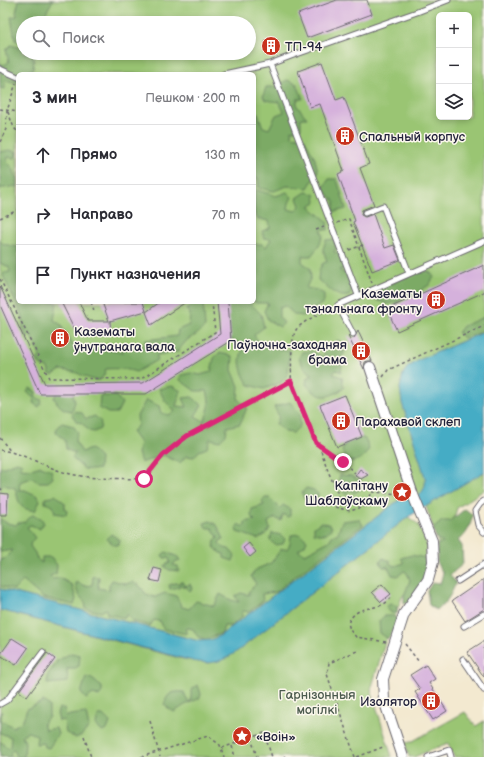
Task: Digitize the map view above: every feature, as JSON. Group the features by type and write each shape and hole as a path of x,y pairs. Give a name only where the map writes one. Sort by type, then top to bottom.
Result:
{"street":[{"path":"370,367 413,495 422,520 432,541 433,562 428,580 404,614 383,679 384,700 403,757"}],"lane":[{"path":"233,72 270,64 448,0"},
{"path":"270,64 358,295"},
{"path":"0,69 16,75"},
{"path":"365,212 383,206 409,273"},
{"path":"353,334 338,305 484,241"},
{"path":"484,501 475,511 478,525 484,532"},
{"path":"458,581 484,564"},
{"path":"464,626 484,614"},
{"path":"0,704 7,700 43,652"},
{"path":"463,659 484,690"},
{"path":"428,757 449,750 451,757"}],"path":[{"path":"0,142 6,129 7,110 16,82"},
{"path":"0,109 16,112"},
{"path":"7,110 16,130"},
{"path":"0,218 16,211"},
{"path":"331,225 349,219 374,288"},
{"path":"342,253 363,245"},
{"path":"0,279 49,378 141,379 215,332 212,304"},
{"path":"92,304 96,313"},
{"path":"338,305 312,318 296,330 292,344 291,381 316,443 343,462 354,473"},
{"path":"376,387 388,370 484,326"},
{"path":"0,450 11,452 68,474 90,477 144,479 163,455 187,436 291,381"},
{"path":"0,438 11,452"},
{"path":"319,445 338,494 335,507 350,511 366,506 372,492 413,495"},
{"path":"392,598 384,604 360,610 351,616 348,623 350,630 356,637 395,642 401,639 419,662"},
{"path":"357,651 328,663 326,674 356,757 383,747"},
{"path":"150,721 160,757"},
{"path":"222,748 264,733 272,757"},
{"path":"84,736 92,757"},
{"path":"141,757 208,736 220,745 224,757"},
{"path":"251,738 257,757"},
{"path":"231,745 235,757"}],"green space":[{"path":"0,0 484,0 484,332 419,360 407,368 403,374 400,388 402,403 425,477 423,492 415,499 399,500 221,635 211,640 199,641 0,589"},
{"path":"19,0 53,0 44,16 17,16 16,12"},
{"path":"16,16 16,40 15,40 11,17"},
{"path":"11,45 16,47 16,60 34,60 33,69 29,70 28,72 16,72 16,83 5,80 5,89 0,88 0,63 4,65 9,62 6,50"},
{"path":"287,80 297,84 303,99 297,99 297,106 307,118 301,118 301,128 291,131 292,136 304,138 314,156 318,171 308,188 287,186 274,191 259,188 258,178 256,178 256,114 258,114 263,127 269,129 276,115 284,112 279,102 265,100 263,96 266,87 275,87"},
{"path":"10,150 16,152 15,158 8,157 7,162 13,168 16,177 16,186 0,188 0,152"},
{"path":"329,179 337,179 346,209 333,212 335,202 323,188"},
{"path":"256,191 276,196 287,192 292,197 288,209 295,211 300,206 297,198 306,192 315,194 316,202 309,206 327,221 328,230 323,229 321,231 323,235 319,246 311,256 302,256 302,262 310,268 311,277 306,288 317,290 324,294 324,302 304,316 295,315 285,306 279,308 279,317 284,323 280,327 268,320 264,311 268,303 256,303 256,244 262,244 266,247 271,239 264,238 262,231 270,228 269,221 258,219 256,216"},
{"path":"334,239 336,248 334,252 339,254 345,268 339,270 346,274 352,288 349,296 336,294 318,280 319,270 323,263 327,262 323,249 326,240"},
{"path":"0,240 3,244 16,247 16,303 3,276 3,273 10,272 9,267 0,263"},
{"path":"429,271 434,277 429,285 415,294 407,294 398,302 387,304 377,300 378,291 396,281"},
{"path":"16,304 57,304 54,320 60,324 77,352 105,350 122,353 123,347 141,349 146,340 177,336 178,330 189,325 190,313 186,310 192,304 203,304 205,327 196,335 187,340 177,352 157,355 157,360 136,372 122,369 106,369 100,380 93,380 74,372 61,370 53,375 50,374 48,368 41,366 37,360 40,356 31,336 26,337 23,327 23,318"},
{"path":"223,304 251,304 261,314 264,327 254,335 260,344 272,345 281,350 290,350 288,374 282,382 264,389 249,385 242,371 240,361 242,351 245,346 223,334"},
{"path":"484,317 484,329 479,333 463,338 458,333 463,326"},
{"path":"338,340 344,344 344,354 337,362 342,363 341,372 336,370 333,374 342,377 344,388 328,396 320,395 315,393 306,384 307,378 313,375 304,368 299,358 302,352 311,351 324,357 325,354 319,349 330,347"},
{"path":"219,353 233,356 232,370 239,386 238,399 247,408 240,424 227,427 226,435 220,441 210,439 207,448 199,451 194,457 186,456 180,463 163,455 141,463 138,453 140,443 132,432 138,425 137,416 146,400 159,406 161,413 169,415 175,411 165,401 159,389 172,386 181,391 176,406 187,407 183,398 192,397 202,405 195,416 204,421 209,406 207,391 195,391 180,380 181,375 191,373 200,375 211,372 214,358"},
{"path":"30,388 36,392 35,397 42,400 39,407 33,403 34,399 27,392"},
{"path":"58,389 72,390 75,402 72,411 61,407 54,398"},
{"path":"100,396 116,396 122,403 117,413 108,413 99,408"},
{"path":"290,402 300,414 300,426 293,433 285,432 276,424 279,416 274,407"},
{"path":"75,411 82,413 86,419 95,416 101,422 100,429 94,432 89,431 82,423 77,422 72,415"},
{"path":"62,423 73,426 78,432 75,441 82,452 91,449 100,458 99,469 84,469 72,458 76,452 66,449 65,440 56,433 57,427"},
{"path":"358,435 366,440 369,449 360,459 348,462 342,451 348,439"},
{"path":"17,462 22,464 20,468 31,469 41,466 51,470 53,478 48,482 38,482 32,478 20,482 19,490 25,490 38,496 40,501 35,511 22,507 15,488 4,485 0,488 0,467"},
{"path":"484,472 484,490 457,508 443,558 426,506"},
{"path":"340,475 352,476 363,483 363,488 354,493 349,490 346,495 338,482"},
{"path":"306,488 314,490 318,494 317,499 309,502 304,499 302,493"},
{"path":"55,495 65,503 65,508 67,511 66,515 55,513 53,506 45,503 45,498 53,497"},
{"path":"264,498 270,498 280,508 283,505 290,509 290,516 287,517 283,514 281,521 275,518 268,522 270,529 265,535 258,539 237,532 236,528 239,524 241,526 245,526 245,522 255,520 251,516 252,509 264,505 262,502"},
{"path":"465,509 473,515 466,533 458,540 462,546 463,564 450,575 456,583 446,602 436,610 429,605 427,591 432,583 440,584 443,573 437,564 437,544 443,543 436,538 433,529 442,521 450,521"},
{"path":"32,515 41,518 44,523 40,529 31,525 27,527 35,538 31,542 30,546 37,559 42,563 42,557 51,557 57,565 56,574 50,576 52,579 60,578 72,585 76,599 74,605 43,598 23,581 14,590 0,586 0,560 5,558 13,550 0,552 0,519 7,523 16,525 18,523 25,522"},
{"name":"Гарнізонныя могілкі","path":"408,517 418,524 427,545 423,571 402,597 385,642 371,690 392,757 0,757 0,610 183,659 209,663 239,650"},
{"path":"359,519 363,525 276,592 262,594 263,601 249,612 242,611 242,617 232,626 224,626 222,633 206,639 198,637 193,629 185,629 187,634 163,629 161,622 154,620 150,626 132,621 127,614 125,618 107,614 106,609 101,612 86,609 85,602 79,595 76,588 76,582 85,586 92,585 93,576 99,577 98,588 109,590 109,585 112,580 126,584 132,582 139,585 147,595 155,597 165,593 176,596 182,607 189,609 196,601 214,606 220,594 231,600 239,602 235,596 241,593 249,595 249,591 256,584 251,576 257,569 271,563 281,549 287,549 290,544 291,535 299,534 307,540 305,545 298,550 305,554 329,541 332,536 338,533 342,521"},
{"path":"210,521 217,525 224,539 219,543 224,548 229,549 235,556 233,561 224,558 224,554 220,553 214,547 215,540 218,537 212,528 206,528 204,523"},
{"path":"321,522 332,527 324,534 314,533 314,527"},
{"path":"272,533 281,535 285,539 283,544 275,545 270,540"},
{"path":"111,534 120,540 118,545 114,545 107,539"},
{"path":"166,552 178,557 180,561 176,561 173,565 178,566 179,571 169,570 164,566 170,563 169,558 164,558 162,555"},
{"path":"412,555 425,558 428,567 424,580 408,604 404,603 404,596 410,580 407,573 404,571 398,576 392,575 388,567 383,567 380,562 383,558 391,561 389,563 395,566 404,563 401,558"},
{"path":"179,582 183,582 186,586 190,584 192,589 190,591 186,587 180,585 179,587 170,589 169,585 176,583 179,584"},
{"path":"390,604 396,605 398,613 391,613 386,607"},
{"path":"384,616 393,616 398,619 395,629 388,639 380,633 379,621"},
{"path":"71,653 80,655 79,666 73,669 67,669 68,682 47,684 48,674 57,661"},
{"path":"86,677 92,679 102,687 102,692 99,696 93,694 86,699 81,693"},
{"path":"198,685 201,694 200,698 174,712 164,705 168,695 176,692 184,692 188,702 191,701 191,690"},
{"path":"44,701 49,706 49,717 43,723 45,730 56,728 58,734 49,748 45,747 44,743 36,744 37,735 28,732 22,735 25,742 24,757 17,757 14,749 10,753 12,757 0,757 0,741 8,748 10,747 11,737 0,733 0,712 2,712 1,720 13,727 22,722 27,709"},
{"path":"59,708 65,709 66,717 86,713 89,727 82,735 76,738 66,733 64,720 59,721 57,714"},
{"path":"465,712 476,726 484,721 484,757 454,757 448,743 414,757 409,757 405,743 411,742"},
{"path":"98,715 103,715 110,722 107,730 102,732 96,725"}],"water":[{"path":"484,332 484,472 408,517 239,650 222,660 206,663 193,661 0,610 0,589 199,641 211,640 221,635 399,500 404,498 411,500 420,494 425,485 425,477 402,403 400,388 403,374 407,368 419,360"}],"building":[{"path":"337,0 367,0 372,14 307,38 298,14"},
{"name":"ТП-94","path":"275,40 277,49 267,51 265,42"},
{"name":"Спальный корпус","path":"322,62 336,100 344,97 369,164 360,168 374,205 362,210 361,215 365,217 373,214 385,248 394,245 400,260 372,271 353,222 355,221 338,174 344,171 320,104 310,107 298,71"},
{"name":"Казематы тэнальнага фронту","path":"484,265 484,292 397,331 387,309"},
{"path":"0,286 45,384 143,383 220,334 217,304 228,304 231,341 146,394 40,394 0,305"},
{"path":"62,304 80,304 88,321 109,321 103,304 144,304 146,311 110,321 111,334 77,334"},
{"path":"157,304 183,304 151,325 146,312"},
{"name":"Паўночна-заходняя брама","path":"358,331 372,361 365,362 364,369 348,336 349,335 351,338 354,338"},
{"name":"Парахавой склеп","path":"345,395 362,437 337,447 320,405"},
{"path":"360,469 368,475 361,479 355,476"},
{"path":"0,493 8,494 7,515 0,515"},
{"path":"249,543 256,552 250,557 243,548"},
{"path":"154,568 162,570 159,582 150,580"},
{"path":"484,579 484,609 465,621 452,601"},
{"path":"382,584 391,594 381,602 372,592"},
{"path":"12,638 28,648 16,665 0,655"},
{"path":"484,641 484,677 467,652"},
{"path":"47,653 55,659 27,697 19,691"},
{"name":"Изолятор","path":"426,665 435,679 429,683 447,711 433,720 415,692 420,689 410,675"}],"place":[{"name":"ТП-94","path":"271,46"},
{"name":"Спальный корпус","path":"345,136"},
{"name":"Казематы тэнальнага фронту","path":"436,300"},
{"name":"Казематы ўнутранага вала","path":"60,338"},
{"name":"Паўночна-заходняя брама","path":"361,351"},
{"name":"Парахавой склеп","path":"341,421"},
{"name":"Капітану Шаблоўскаму","path":"402,492"},
{"name":"Изолятор","path":"431,701"},
{"name":"«Воін»","path":"242,736"}],"route":[{"path":"144,479 163,455 187,436 291,381 316,443 343,462"}]}
